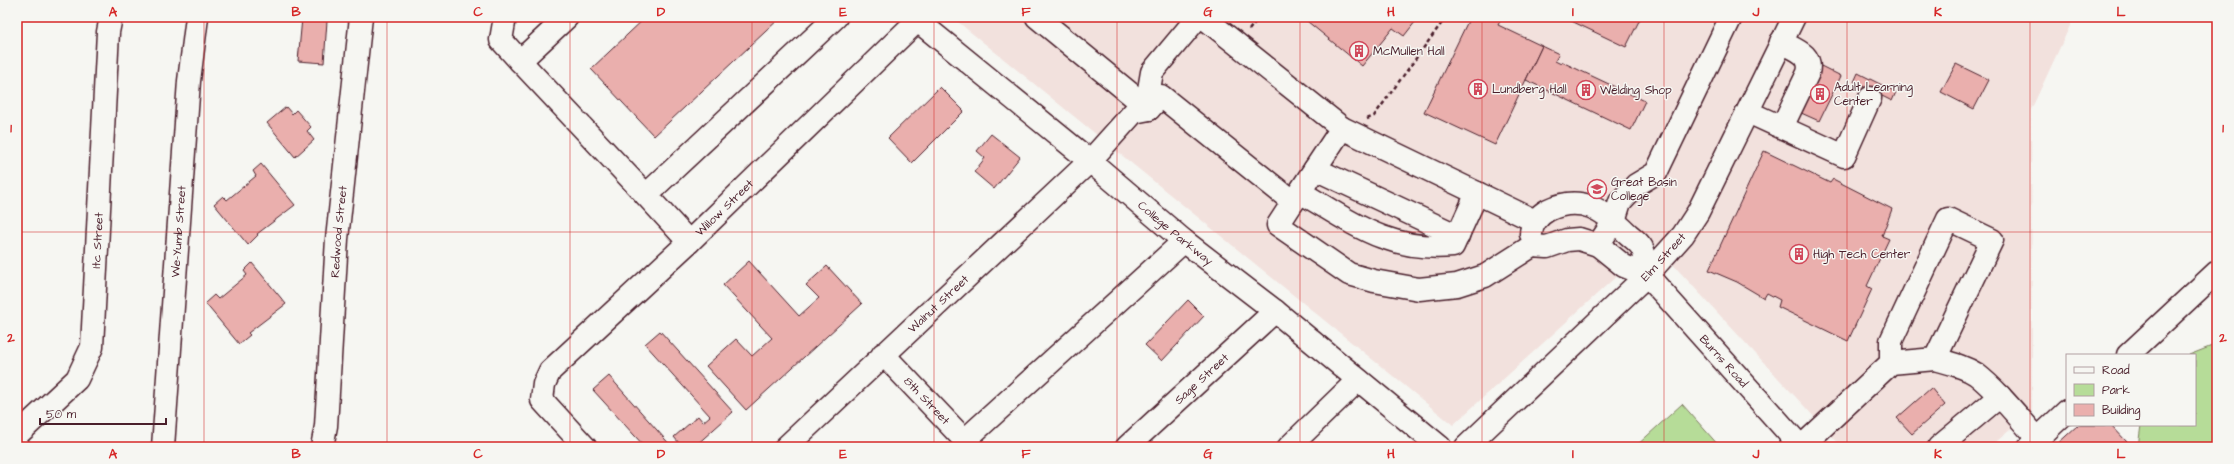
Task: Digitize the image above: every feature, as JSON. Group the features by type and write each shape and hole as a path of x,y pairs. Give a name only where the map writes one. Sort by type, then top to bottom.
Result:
{"street":[{"name":"Itc Street","path":"17,435 77,379 92,347 108,32 111,17"},
{"name":"We-Yumb Street","path":"163,447 189,81 197,17"},
{"name":"Redwood Street","path":"322,447 326,426 337,239 361,17"},
{"path":"504,17 501,40 689,242"},
{"path":"520,61 567,17"},
{"path":"646,195 836,17"},
{"path":"1037,17 1148,108"},
{"path":"1148,108 1152,72 1198,17"},
{"path":"1203,17 1342,128 1535,221"},
{"path":"1598,245 1614,221 1620,202 1636,185 1656,173 1731,17"},
{"name":"Elm Street","path":"1466,447 1647,275 1683,235 1698,212 1794,17"},
{"name":"College Parkway","path":"917,18 1184,241 1275,311 1440,447"},
{"name":"Willow Street","path":"585,447 542,400 544,384 550,371 689,242 917,18"},
{"path":"1782,42 1803,53 1808,58 1810,66 1782,127"},
{"path":"1148,108 1161,96 1297,197 1372,234 1402,244 1439,247 1453,246 1476,193"},
{"path":"1748,112 1844,156 1870,98"},
{"name":"Walnut Street","path":"786,447 883,354 1090,161 1134,112 1148,108"},
{"path":"1342,128 1278,224 1349,274 1374,281 1419,289 1457,285 1485,276 1532,246 1547,247 1567,240 1579,239 1598,245 1624,266 1647,275 1643,248 1614,221 1596,208 1577,203 1558,205 1541,214 1531,229 1532,246"},
{"path":"1315,169 1458,236"},
{"path":"1890,363 1891,341 1948,219 1992,240 1935,359"},
{"path":"968,444 1184,241"},
{"path":"2129,354 2217,272"},
{"name":"Burns Road","path":"1647,275 1801,447"},
{"name":"Sage Street","path":"1127,447 1275,311"},
{"name":"8th Street","path":"883,354 968,444"},
{"path":"1801,447 1890,363 1935,359 1956,365 1975,374 2000,396 2033,443 2066,413"},
{"path":"1289,447 1358,380"},
{"path":"1939,447 2000,396"}],"path":[{"path":"1374,116 1446,17"}],"shaded area":[{"name":"Great Basin College","path":"952,17 2074,17 2031,110 2032,411 1990,447 1842,447 1653,243 1453,425"}],"green space":[{"path":"2217,344 2217,447 2138,447 2141,426 2196,426 2196,354 2192,354"},
{"path":"1682,404 1720,447 1635,447"}],"building":[{"path":"646,17 781,17 654,136 591,69"},
{"name":"McMullen Hall","path":"1302,17 1419,17 1404,36 1393,28 1362,66"},
{"name":"Lundberg Hall","path":"1470,17 1502,17 1498,25 1542,46 1495,145 1424,112"},
{"path":"1563,17 1641,17 1626,47"},
{"path":"302,18 327,21 324,63 298,61"},
{"name":"Welding Shop","path":"1542,46 1559,54 1555,61 1561,64 1562,62 1645,101 1631,130 1526,80"},
{"path":"1956,64 1989,80 1974,109 1941,92"},
{"name":"Adult Learning Center","path":"1821,66 1841,76 1819,121 1799,112"},
{"path":"1858,73 1896,92 1892,101 1854,82"},
{"path":"940,87 964,111 912,163 888,138"},
{"path":"286,107 292,114 296,110 311,127 307,131 314,140 295,157 267,123"},
{"path":"991,134 1020,157 994,189 974,172 985,158 977,151"},
{"name":"High Tech Center","path":"1764,151 1830,183 1833,179 1892,209 1882,236 1889,239 1867,286 1872,289 1848,341 1778,307 1780,300 1767,293 1764,298 1737,282 1709,270"},
{"path":"261,164 295,205 257,234 258,235 248,245 214,204 223,196 227,200 256,176 253,171"},
{"path":"749,261 799,316 819,298 806,285 827,266 862,304 746,410 706,366 736,339 752,356 772,338 723,285"},
{"path":"252,263 286,304 248,333 250,335 239,344 205,303 214,295 218,299 247,275 244,271"},
{"path":"1188,300 1204,316 1162,361 1145,345"},
{"path":"660,331 733,412 694,447 675,447 679,443 674,437 698,416 703,422 710,416 645,344"},
{"path":"609,376 672,447 645,447 593,390"},
{"path":"1931,388 1945,405 1912,434 1897,418"},
{"path":"2077,426 2112,426 2127,442 2121,447 2054,447"}],"place":[{"name":"McMullen Hall","path":"1359,51"},
{"name":"Lundberg Hall","path":"1478,89"},
{"name":"Welding Shop","path":"1586,90"},
{"name":"Adult Learning Center","path":"1820,94"},
{"name":"Great Basin College","path":"1597,189"},
{"name":"High Tech Center","path":"1799,254"}]}
